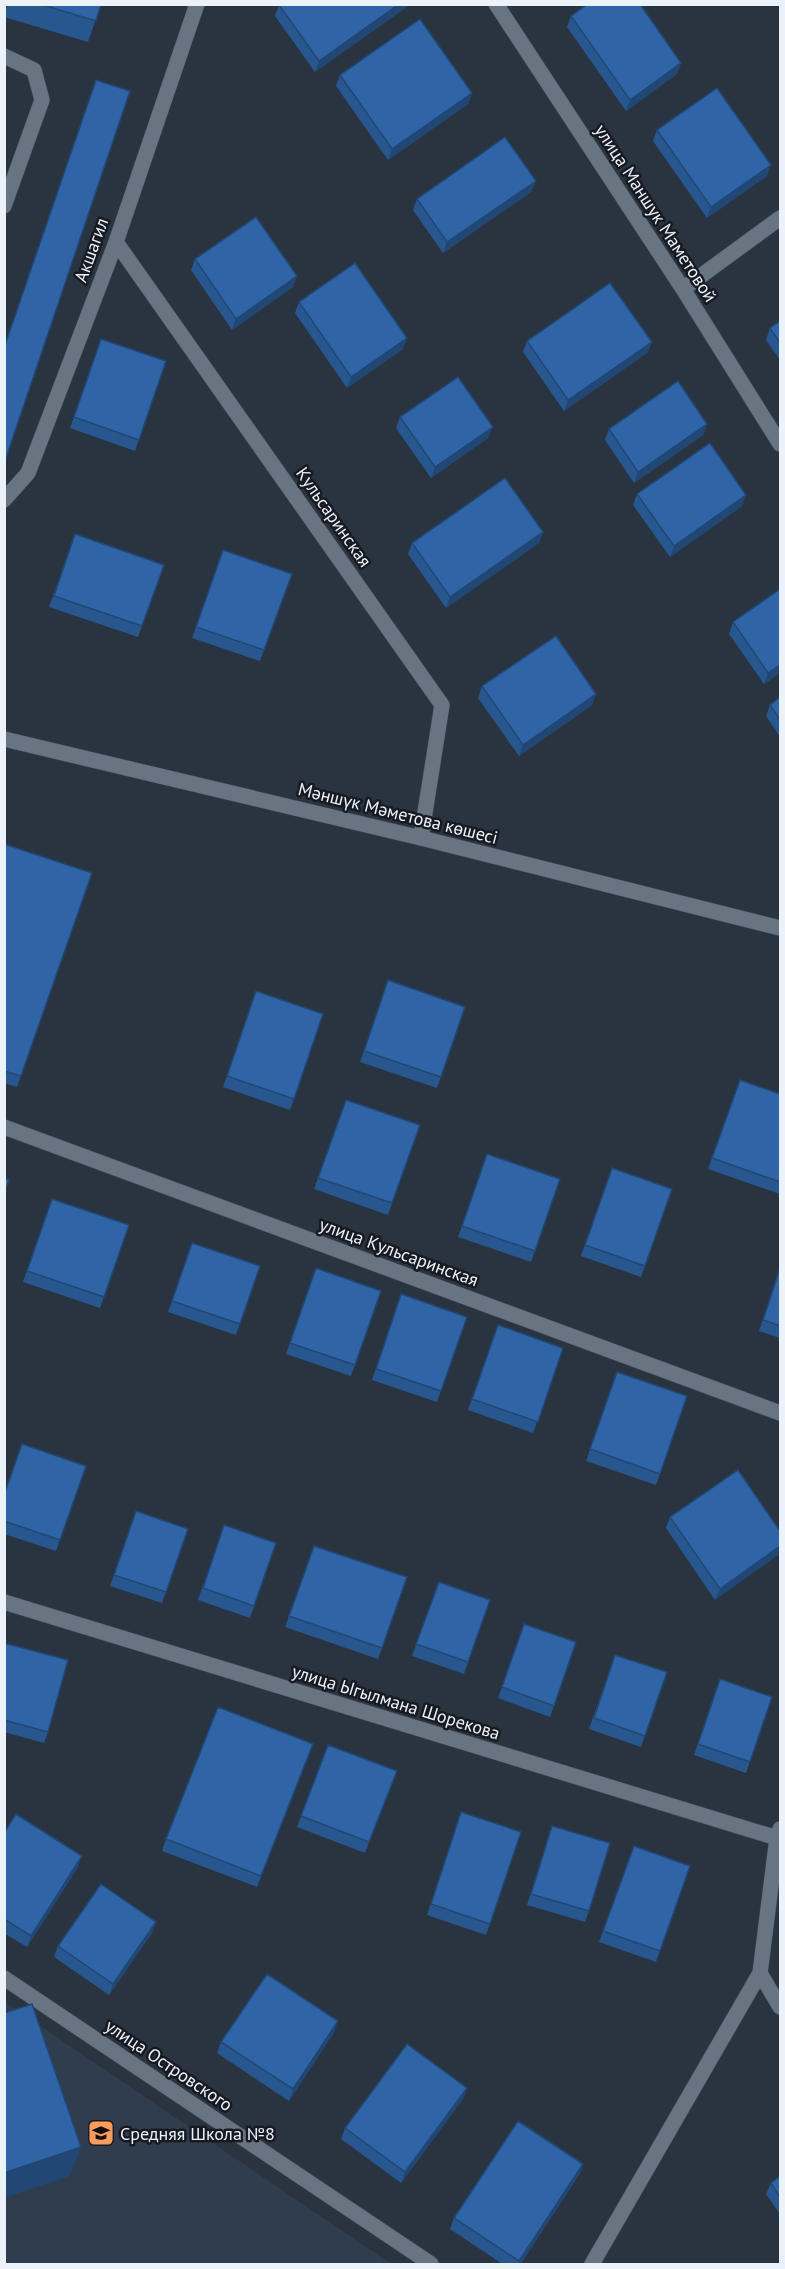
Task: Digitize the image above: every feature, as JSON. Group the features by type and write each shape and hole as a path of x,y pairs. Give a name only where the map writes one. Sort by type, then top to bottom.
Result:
{"street":[{"name":"Акшагил","path":"4,500 28,473 116,242 196,4"},
{"name":"улица Маншук Маметовой","path":"496,4 780,444"},
{"path":"4,56 34,70 42,100 4,206"},
{"path":"682,289 780,218"},
{"name":"Кульсаринская","path":"116,242 442,705 421,838"},
{"name":"Мәншүк Мәметова көшесі","path":"4,740 421,838 780,928"},
{"name":"улица Кульсаринская","path":"4,1127 780,1413"},
{"name":"улица Ыгылмана Шорекова","path":"4,1602 779,1834"},
{"path":"592,2265 760,1973 779,1834"},
{"path":"760,1973 780,2007"},
{"name":"улица Островского","path":"4,1978 431,2265"}],"shaded area":[{"name":"Средняя Школа №8","path":"5,2002 391,2264 5,2264"}],"building":[{"path":"40,4 101,4 96,21"},
{"path":"280,4 399,4 319,61"},
{"path":"588,4 640,4 681,63 630,100 571,16"},
{"path":"420,19 472,93 392,149 340,75"},
{"path":"96,80 130,91 5,461 4,348"},
{"path":"717,88 771,165 711,207 657,130"},
{"path":"505,137 536,181 447,242 417,199"},
{"path":"256,217 297,276 236,319 195,259"},
{"path":"355,263 407,338 351,377 299,302"},
{"path":"610,283 652,342 568,400 527,341"},
{"path":"780,321 780,343 770,328"},
{"path":"101,339 166,361 139,440 74,417"},
{"path":"458,377 493,427 435,467 400,417"},
{"path":"678,381 707,424 638,472 609,429"},
{"path":"710,443 746,495 674,546 637,494"},
{"path":"505,478 543,532 450,597 412,543"},
{"path":"75,534 164,565 142,626 54,596"},
{"path":"223,550 292,574 264,650 196,627"},
{"path":"780,589 780,665 768,673 733,622"},
{"path":"556,636 596,694 523,745 482,686"},
{"path":"780,697 780,720 770,705"},
{"path":"4,844 92,873 21,1076 4,1071"},
{"path":"388,980 465,1007 441,1077 364,1051"},
{"path":"256,991 323,1014 294,1099 227,1076"},
{"path":"740,1080 780,1094 780,1182 712,1158"},
{"path":"346,1100 420,1125 392,1203 318,1178"},
{"path":"487,1154 560,1179 535,1251 462,1226"},
{"path":"612,1168 672,1189 645,1266 585,1245"},
{"path":"4,1178 9,1180 4,1193"},
{"path":"52,1199 129,1225 104,1297 27,1271"},
{"path":"192,1243 260,1266 240,1324 172,1301"},
{"path":"316,1268 381,1291 355,1365 290,1343"},
{"path":"780,1268 780,1326 763,1320"},
{"path":"401,1294 467,1317 441,1391 376,1369"},
{"path":"498,1325 563,1348 538,1422 472,1399"},
{"path":"617,1372 687,1396 660,1474 590,1449"},
{"path":"22,1444 86,1466 60,1540 4,1521 4,1495"},
{"path":"738,1470 780,1531 780,1546 720,1589 670,1517"},
{"path":"136,1511 188,1529 166,1592 114,1575"},
{"path":"224,1525 276,1543 254,1606 203,1588"},
{"path":"314,1546 407,1577 382,1648 289,1616"},
{"path":"439,1582 490,1600 468,1662 416,1644"},
{"path":"524,1624 576,1642 554,1706 502,1687"},
{"path":"4,1643 68,1660 48,1732 4,1720"},
{"path":"615,1655 667,1672 645,1736 594,1718"},
{"path":"720,1679 772,1697 750,1762 698,1744"},
{"path":"218,1707 313,1744 261,1876 166,1839"},
{"path":"328,1745 397,1771 369,1842 301,1816"},
{"path":"461,1812 521,1832 490,1924 431,1904"},
{"path":"16,1814 82,1856 31,1936 4,1919 4,1833"},
{"path":"552,1826 610,1843 589,1911 531,1894"},
{"path":"634,1846 690,1866 660,1951 603,1931"},
{"path":"101,1884 156,1922 113,1984 58,1946"},
{"path":"267,1974 338,2021 293,2089 221,2042"},
{"path":"32,2004 81,2147 4,2173 4,2013"},
{"path":"407,2044 467,2088 405,2172 345,2128"},
{"path":"518,2121 583,2164 519,2261 454,2218"},
{"path":"780,2176 780,2197 771,2183"}],"place":[{"name":"Средняя Школа №8","path":"101,2133"}]}
